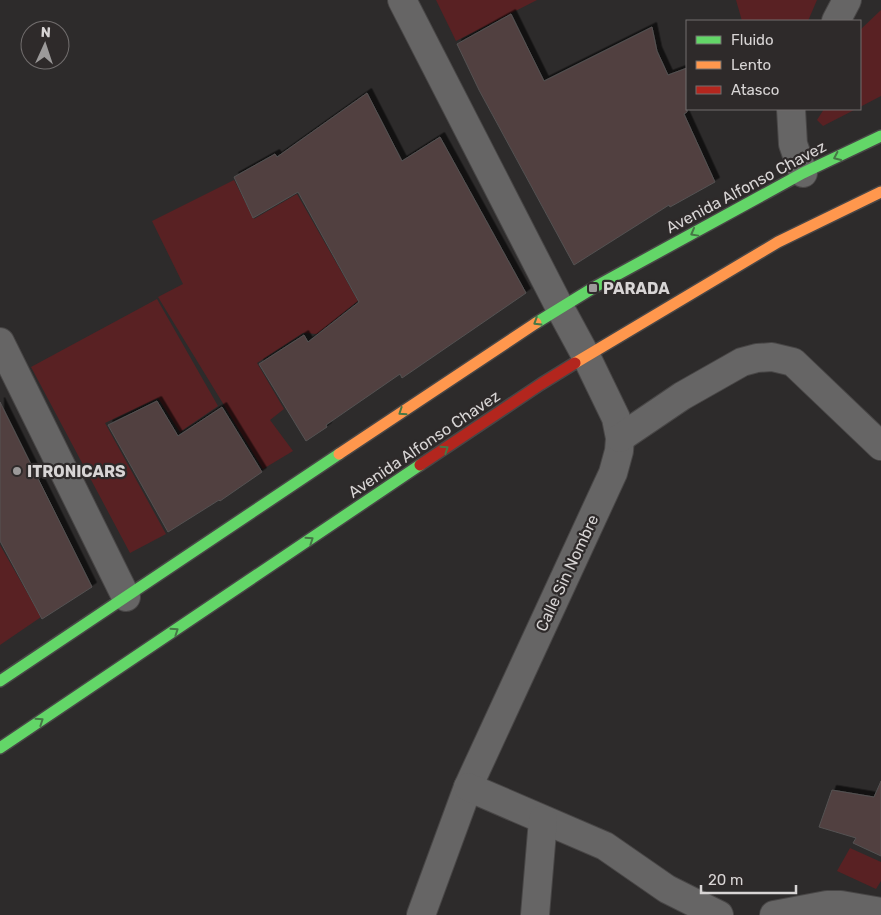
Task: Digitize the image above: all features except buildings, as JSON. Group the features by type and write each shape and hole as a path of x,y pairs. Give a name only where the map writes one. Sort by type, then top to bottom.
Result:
{"main road":[{"name":"Avenida Alfonso Chavez","path":"0,681 560,308 803,173 881,136"},
{"name":"Avenida Alfonso Chavez","path":"0,748 586,356 778,242 881,192"}],"street":[{"name":"Calle Sin Nombre","path":"402,0 586,356 616,418 620,438 619,451 613,473 468,787 421,915"},
{"path":"837,20 847,0"},
{"path":"791,110 793,144 803,173"},
{"path":"0,342 126,597"},
{"path":"620,438 682,396 742,362 772,357 793,362 881,446"},
{"path":"468,787 605,846 667,889 718,915"},
{"path":"535,915 543,820"},
{"path":"774,915 826,905 842,904 881,912"}],"shaded area":[{"path":"436,0 537,0 456,41"},
{"path":"736,0 817,0 808,20 742,20"},
{"path":"881,10 881,96 861,106 861,29"},
{"path":"823,110 854,110 823,126 817,120"},
{"path":"234,180 254,219 297,194 358,301 317,334 303,333 257,363 284,409 270,420 293,451 263,469 158,297 183,284 152,221"},
{"path":"157,299 218,406 180,432 158,398 105,423 166,534 130,553 31,367"},
{"path":"0,545 41,617 0,645"},
{"path":"850,848 881,862 881,881 876,889 837,871"}],"traffic: fast":[{"path":"536,323 593,288 803,173 881,136"},
{"path":"0,681 339,454"},
{"path":"0,748 420,465"}],"traffic: slow":[{"path":"575,363 778,242 881,192"},
{"path":"339,454 536,323"}],"traffic: jam":[{"path":"420,465 575,363"}],"place":[{"name":"PARADA","path":"593,288"},
{"name":"ITRONICARS","path":"17,471"}]}
